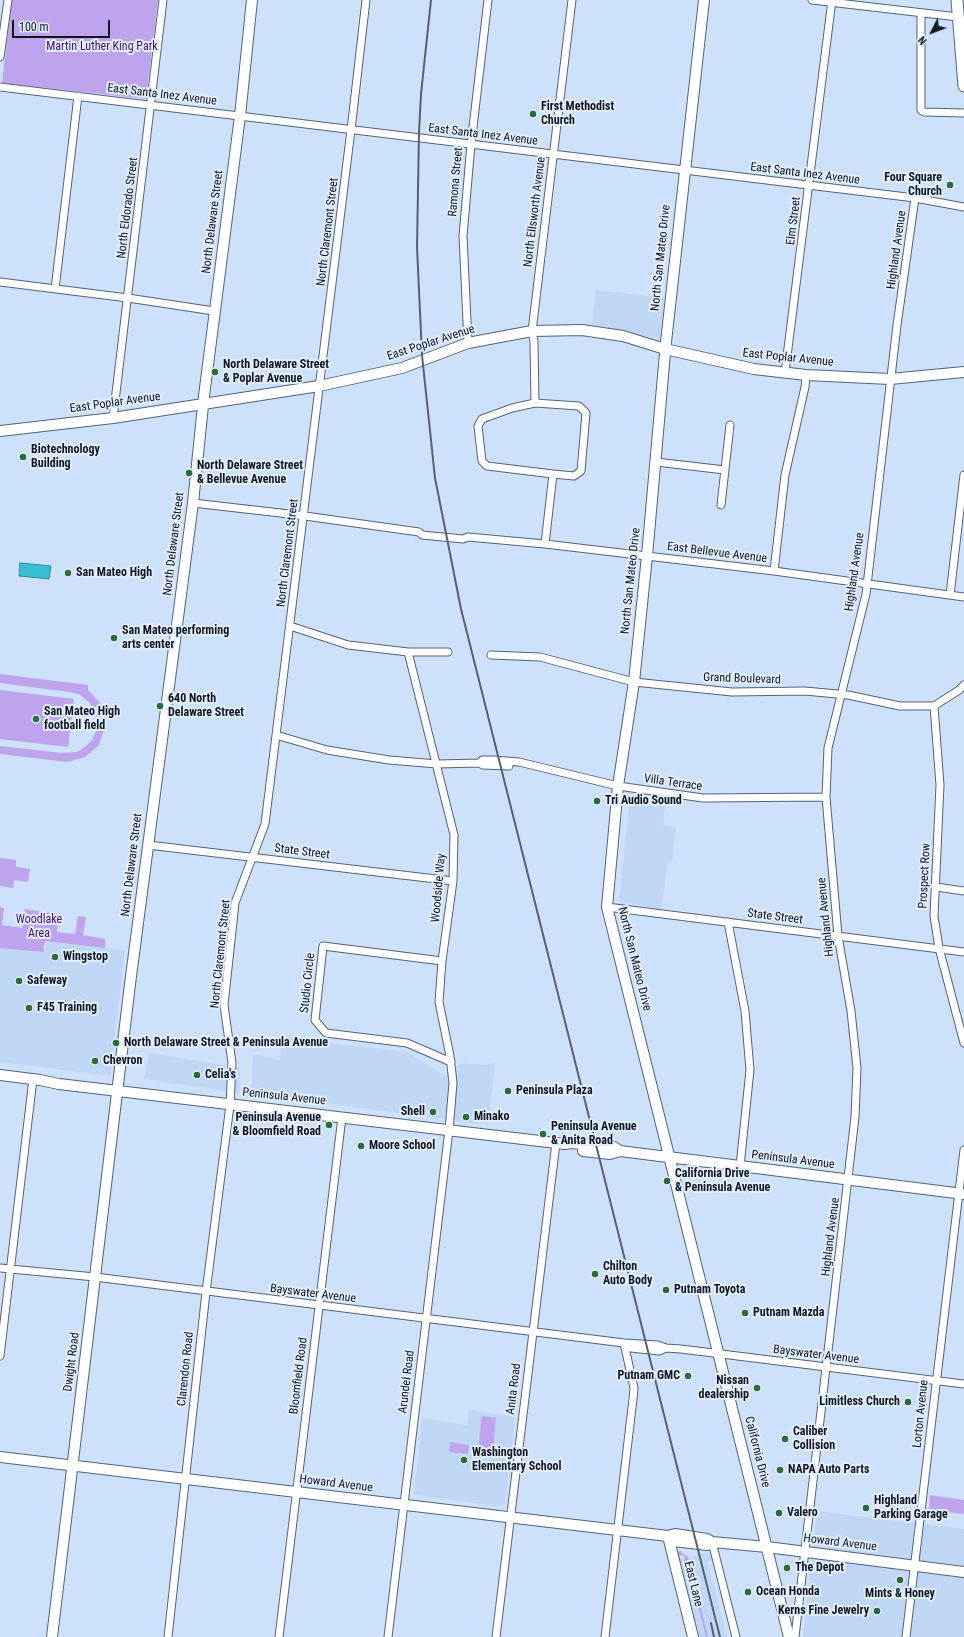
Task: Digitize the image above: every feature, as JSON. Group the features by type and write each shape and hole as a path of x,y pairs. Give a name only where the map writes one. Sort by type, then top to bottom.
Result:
{"main road":[{"name":"North Delaware Street","path":"118,1091 148,844 193,502 214,311 240,116 252,0"},
{"name":"North San Mateo Drive","path":"670,1157 607,907 618,786 634,682 656,462 665,349 704,0"},
{"path":"956,0 964,86"},
{"name":"East Poplar Avenue","path":"0,431 113,418 319,386 402,368 468,343 532,331 588,331 623,336 665,349 754,369 806,375 890,379 964,372"},
{"name":"Peninsula Avenue","path":"0,1075 230,1105 342,1117 560,1144 570,1149 610,1154 620,1151 961,1194"},
{"name":"Dwight Road","path":"52,1637 118,1091"},
{"name":"California Drive","path":"670,1157 790,1637"},
{"name":"Howard Avenue","path":"0,1457 668,1536 674,1541 707,1546 712,1542 768,1547 964,1572"},
{"name":"East Lane","path":"668,1536 693,1637"}],"street":[{"path":"0,57 8,0"},
{"name":"North Eldorado Street","path":"113,418 152,105 163,0"},
{"name":"North Claremont Street","path":"230,1105 232,1063 224,1005 235,903 254,857 265,824 352,130 366,0"},
{"name":"Ramona Street","path":"468,343 463,236 471,144 488,0"},
{"name":"North Ellsworth Avenue","path":"535,404 534,342 532,331 572,0"},
{"path":"812,0 831,1 921,14 958,17"},
{"name":"Elm Street","path":"785,372 831,1"},
{"path":"921,14 921,110 924,112 964,113"},
{"name":"East Santa Inez Avenue","path":"0,87 915,198 964,207"},
{"path":"55,289 78,96"},
{"name":"Highland Avenue","path":"795,1637 849,1180 855,1117 857,1068 851,1011 838,936 826,797 828,748 866,594 890,379 915,198"},
{"path":"0,282 128,298 214,311"},
{"path":"774,571 786,475 805,387 806,375"},
{"path":"535,404 579,406 586,413 581,471 574,476 487,466 482,461 478,426 482,419 512,408 535,404"},
{"path":"721,504 730,426"},
{"path":"656,462 725,470"},
{"path":"545,544 553,474"},
{"path":"950,595 964,475"},
{"name":"East Bellevue Avenue","path":"193,502 419,532 422,535 463,539 468,537 545,544 774,571 866,585 964,597"},
{"path":"290,626 348,645 408,652 448,652"},
{"name":"Woodside Way","path":"408,652 454,835 453,881 442,961 439,1002 451,1062 453,1083 449,1130"},
{"name":"Grand Boulevard","path":"490,654 540,657 634,682 732,692 805,691 841,694 900,706 934,706"},
{"path":"934,706 964,685"},
{"name":"Prospect Row","path":"934,706 940,785 934,916 939,948 964,1043"},
{"name":"Villa Terrace","path":"276,735 327,750 389,760 437,764 479,763 482,765 506,766 518,766 520,764 618,786 703,798 826,797"},
{"name":"State Street","path":"148,844 453,881"},
{"path":"936,887 964,891"},
{"name":"State Street","path":"607,907 964,952"},
{"path":"728,922 745,1011 750,1070 740,1166"},
{"name":"Studio Circle","path":"442,961 323,946 315,1020 326,1033 407,1043 451,1062"},
{"path":"0,1356 33,1079"},
{"name":"Clarendon Road","path":"168,1637 206,1292 230,1105"},
{"name":"Bloomfield Road","path":"279,1637 342,1117"},
{"name":"Arundel Road","path":"388,1637 449,1130"},
{"name":"Anita Road","path":"496,1637 533,1332 560,1144"},
{"path":"961,1194 964,1150"},
{"name":"Lorton Avenue","path":"906,1637 935,1381 961,1194"},
{"name":"Bayswater Avenue","path":"0,1268 95,1278 624,1343 631,1348 659,1351 666,1348 964,1384"},
{"path":"605,1637 634,1388 624,1343"},
{"path":"712,1542 736,1637"}],"shaded area":[{"path":"596,290 664,298 660,339 592,324"},
{"path":"630,799 665,806 663,825 676,827 672,862 668,862 661,910 619,901"},
{"path":"47,942 125,950 110,1076 0,1062 0,946 44,952"},
{"path":"282,1036 407,1052 445,1076 459,1065 465,1063 485,1065 495,1063 488,1125 251,1093 253,1054 280,1060"},
{"path":"149,1053 240,1068 239,1093 144,1079"},
{"name":"Washington Elementary School","path":"469,1410 515,1417 505,1504 500,1506 414,1495 422,1419 467,1425"},
{"path":"817,1511 964,1529 964,1637 803,1637"},
{"path":"710,1552 712,1561 708,1563 727,1637 699,1637 680,1559"}],"green space":[{"name":"Martin Luther King Park","path":"12,0 158,0 146,99 2,83"},
{"path":"0,674 88,685 88,690 100,703 105,715 105,727 99,745 85,757 67,762 0,754 0,746 62,753 77,752 92,740 96,731 97,721 95,712 90,703 79,694 0,683"},
{"name":"San Mateo High football field","path":"0,690 74,699 68,747 0,739"},
{"name":"Woodlake Area","path":"0,858 16,860 16,867 30,869 28,882 14,880 13,888 0,886"},
{"name":"Woodlake Area","path":"0,907 4,908 2,925 22,928 25,909 58,914 57,932 75,934 78,916 86,917 83,935 105,939 105,948 45,941 43,952 0,948"},
{"path":"482,1416 496,1418 493,1450 478,1449"},
{"path":"450,1442 469,1445 468,1454 449,1452"},
{"path":"930,1495 964,1500 964,1514 929,1510"},
{"path":"681,1551 688,1557 708,1637 706,1637 687,1561 684,1562 685,1557 681,1555 679,1556 681,1562 679,1563 676,1552"}],"water":[{"path":"20,563 51,566 49,579 19,576"}],"railway":[{"path":"431,0 421,94 417,247 422,355 435,478 461,609 720,1637"},
{"path":"711,1623 714,1637"}],"place":[{"name":"First Methodist Church","path":"533,114"},
{"name":"Four Square Church","path":"950,185"},
{"name":"North Delaware Street & Poplar Avenue","path":"215,372"},
{"name":"Biotechnology Building","path":"23,457"},
{"name":"North Delaware Street & Bellevue Avenue","path":"189,473"},
{"name":"San Mateo High","path":"68,573"},
{"name":"San Mateo performing arts center","path":"114,638"},
{"name":"640 North Delaware Street","path":"160,706"},
{"name":"San Mateo High football field","path":"36,719"},
{"name":"Tri Audio Sound","path":"597,801"},
{"name":"Wingstop","path":"55,957"},
{"name":"Safeway","path":"19,981"},
{"name":"F45 Training","path":"29,1008"},
{"name":"North Delaware Street & Peninsula Avenue","path":"116,1043"},
{"name":"Chevron","path":"95,1061"},
{"name":"Celia's","path":"197,1075"},
{"name":"Peninsula Plaza","path":"508,1091"},
{"name":"Shell","path":"433,1112"},
{"name":"Minako","path":"466,1117"},
{"name":"Peninsula Avenue & Bloomfield Road","path":"329,1125"},
{"name":"Peninsula Avenue & Anita Road","path":"543,1134"},
{"name":"Moore School","path":"361,1146"},
{"name":"California Drive & Peninsula Avenue","path":"667,1181"},
{"name":"Chilton Auto Body","path":"595,1274"},
{"name":"Putnam Toyota","path":"666,1290"},
{"name":"Putnam Mazda","path":"745,1313"},
{"name":"Putnam GMC","path":"688,1376"},
{"name":"Nissan dealership","path":"757,1388"},
{"name":"Limitless Church","path":"908,1402"},
{"name":"Caliber Collision","path":"785,1439"},
{"name":"Washington Elementary School","path":"464,1460"},
{"name":"NAPA Auto Parts","path":"780,1470"},
{"name":"Highland Parking Garage","path":"866,1508"},
{"name":"Valero","path":"779,1513"},
{"name":"The Depot","path":"787,1568"},
{"name":"Mints & Honey","path":"900,1580"},
{"name":"Ocean Honda","path":"748,1592"},
{"name":"Kerns Fine Jewelry","path":"877,1611"}]}
